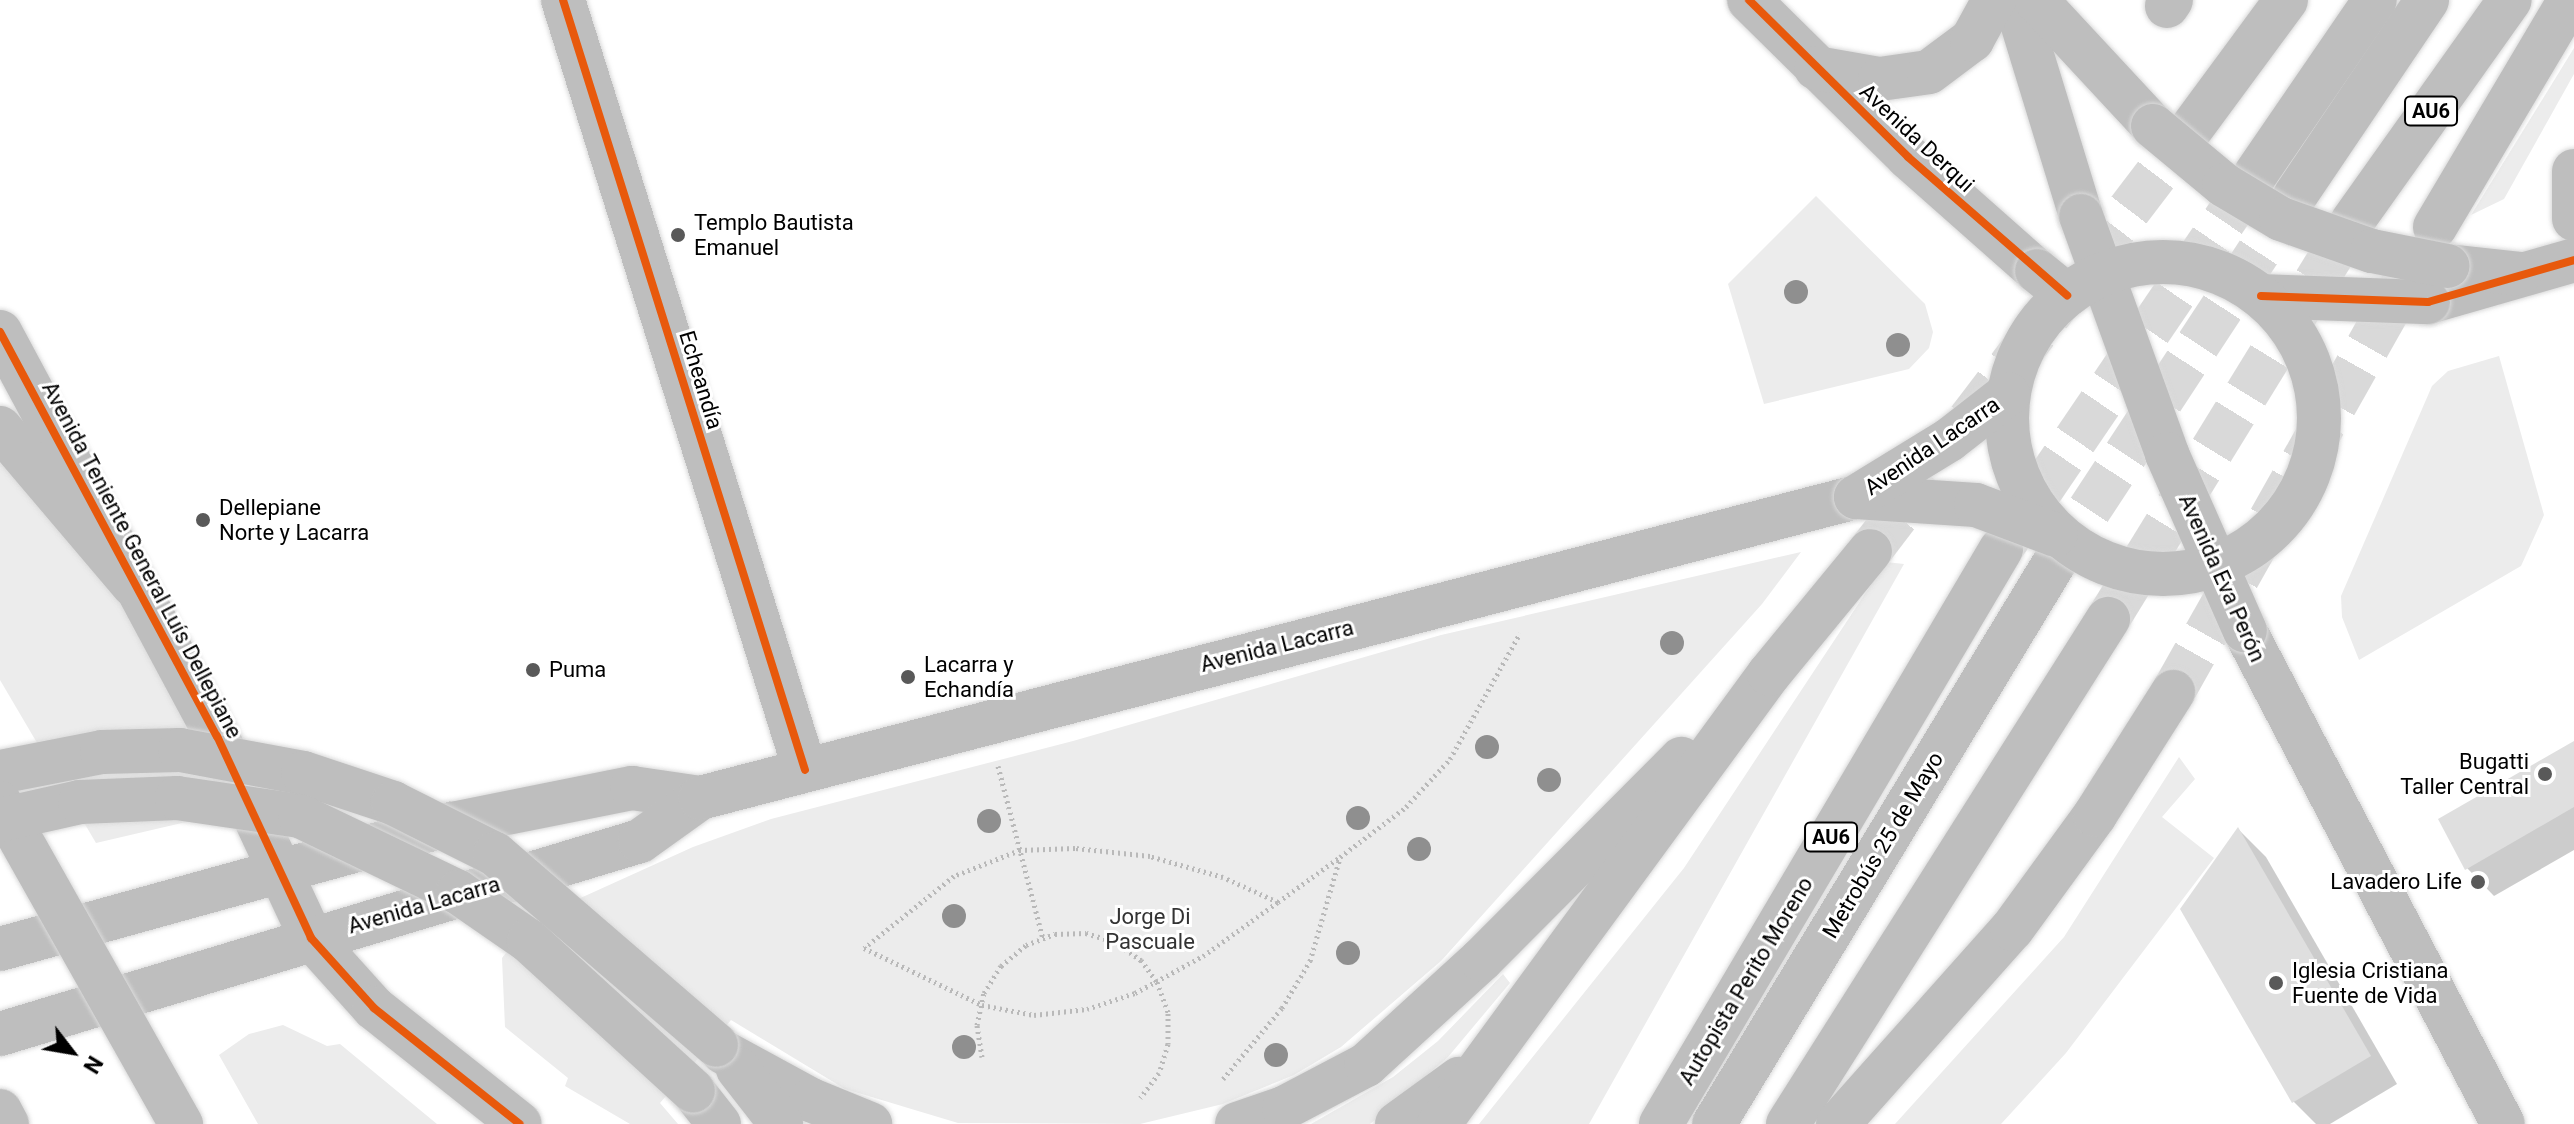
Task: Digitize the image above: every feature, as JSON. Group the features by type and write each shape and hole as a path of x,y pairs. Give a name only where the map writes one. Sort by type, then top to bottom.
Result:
{"main road":[{"name":"Echeandía","path":"563,0 805,770"},
{"name":"Avenida Derqui","path":"1749,0 1816,68 2068,280"},
{"path":"1816,68 1880,79 1929,72 1972,40 1994,0"},
{"name":"Avenida Eva Perón","path":"2015,0 2081,216 2068,280 2167,454 2245,631 2503,1124"},
{"path":"2036,0 2172,128 2214,178 2281,219 2343,243 2437,265 2520,274 2574,260"},
{"path":"2172,128 2286,0"},
{"path":"2255,175 2375,0"},
{"path":"2295,196 2427,0"},
{"name":"AU6","path":"2352,222 2510,0"},
{"path":"2437,265 2570,0"},
{"path":"2574,171 2574,219"},
{"path":"2131,264 2192,264 2236,279 2261,296 2285,320 2309,363 2318,435 2304,481 2281,519 2247,549 2215,564 2173,573 2142,573 2092,558 2058,552 2016,470 2008,435 2008,394 2023,347 2068,280 2131,264"},
{"path":"2261,296 2437,265"},
{"name":"Avenida Teniente General Luís Dellepiane","path":"0,332 133,585 217,736 311,938 374,1008 520,1124"},
{"name":"Avenida Lacarra","path":"0,1034 640,841 700,798 1856,497 1949,440 2008,394"},
{"path":"0,428 133,585"},
{"name":"Avenida Lacarra","path":"1856,497 1976,505 2058,552"},
{"name":"Autopista Perito Moreno","path":"1661,1124 2001,549"},
{"path":"1439,1124 1769,674 1870,551"},
{"name":"Metrobús 25 de Mayo","path":"1714,1124 2058,552"},
{"path":"1788,1124 2108,619"},
{"path":"1225,1108 1284,1108 1366,1065 1481,960 1769,674"},
{"path":"1838,1124 2012,929 2095,815 2173,692"},
{"path":"0,772 102,752 180,750 303,773 393,803 495,854 720,1049 781,1124"},
{"name":"Avenida Lacarra","path":"0,949 452,824 632,788 700,798"},
{"path":"0,820 80,802 177,798 300,816 458,892 529,941 706,1108"},
{"path":"0,803 181,1124"},
{"path":"720,1049 811,1100 870,1124"},
{"path":"1397,1124 1484,1061"},
{"path":"0,1111 7,1124"}],"path":[{"path":"1278,902 1223,877 1150,856 1075,848 1020,850 954,876 864,948 982,1005 1034,1015 1087,1009 1157,982 1203,956 1278,902 1340,857 1406,807 1450,759 1551,576"},
{"path":"987,721 1043,939"},
{"path":"1225,1108 1310,961 1340,857"},
{"path":"982,1057 977,1025 982,1005 1001,966 1026,945 1043,939 1086,933 1115,942 1141,960 1157,982 1168,1013 1168,1044 1159,1073 1140,1098"}],"green space":[{"path":"2574,48 2574,74 2504,199 2471,215"},
{"path":"1816,196 1925,304 1933,332 1929,348 1909,369 1764,404 1728,284"},
{"path":"2499,356 2544,515 2521,566 2359,660 2342,617 2341,596 2432,386 2448,371"},
{"path":"0,451 124,605 218,783 199,819 96,843 0,680"},
{"name":"Jorge Di Pascuale","path":"1801,552 1762,604 1441,961 1341,1047 1294,1075 1223,1104 1140,1124 958,1123 845,1089 731,1020 660,1103 678,1124 630,1124 565,1086 568,1078 505,1027 502,958 532,920 693,847 771,819 1073,741 1441,635"},
{"path":"1886,562 1904,564 1589,1124 1479,1124 1684,868"},
{"path":"2179,757 2195,779 2162,817 2214,858 2066,1053 2001,1124 1895,1124 2064,937"},
{"path":"1503,974 1510,983 1448,1057 1370,1124 1311,1124 1393,1077 1438,1041"},
{"path":"283,1025 327,1046 340,1044 437,1124 258,1124 219,1055 249,1034"}],"building":[{"name":"Bugatti Taller Central","path":"2574,741 2574,807 2465,870 2438,819"},
{"name":"Iglesia Cristiana Fuente de Vida","path":"2238,827 2371,1056 2292,1103 2180,909"}],"tunnel":[{"path":"1969,420 2191,129"},
{"path":"2001,549 2255,175"},
{"path":"2053,565 2295,196"},
{"path":"2108,619 2352,222"},
{"path":"2173,692 2411,269"},
{"path":"1870,551 1928,475"}],"cycle path":[{"path":"563,0 805,770"},
{"path":"1749,0 1908,157 2067,295"},
{"path":"2261,296 2428,302 2574,260"},
{"path":"0,332 217,736 311,938 374,1008 520,1124"}],"place":[{"name":"Templo Bautista Emanuel","path":"678,235"},
{"name":"Dellepiane Norte y Lacarra","path":"203,520"},
{"name":"Puma","path":"533,670"},
{"name":"Lacarra y Echandía","path":"908,677"},
{"name":"Bugatti Taller Central","path":"2545,774"},
{"name":"Lavadero Life","path":"2478,882"},
{"name":"Iglesia Cristiana Fuente de Vida","path":"2276,983"}]}
